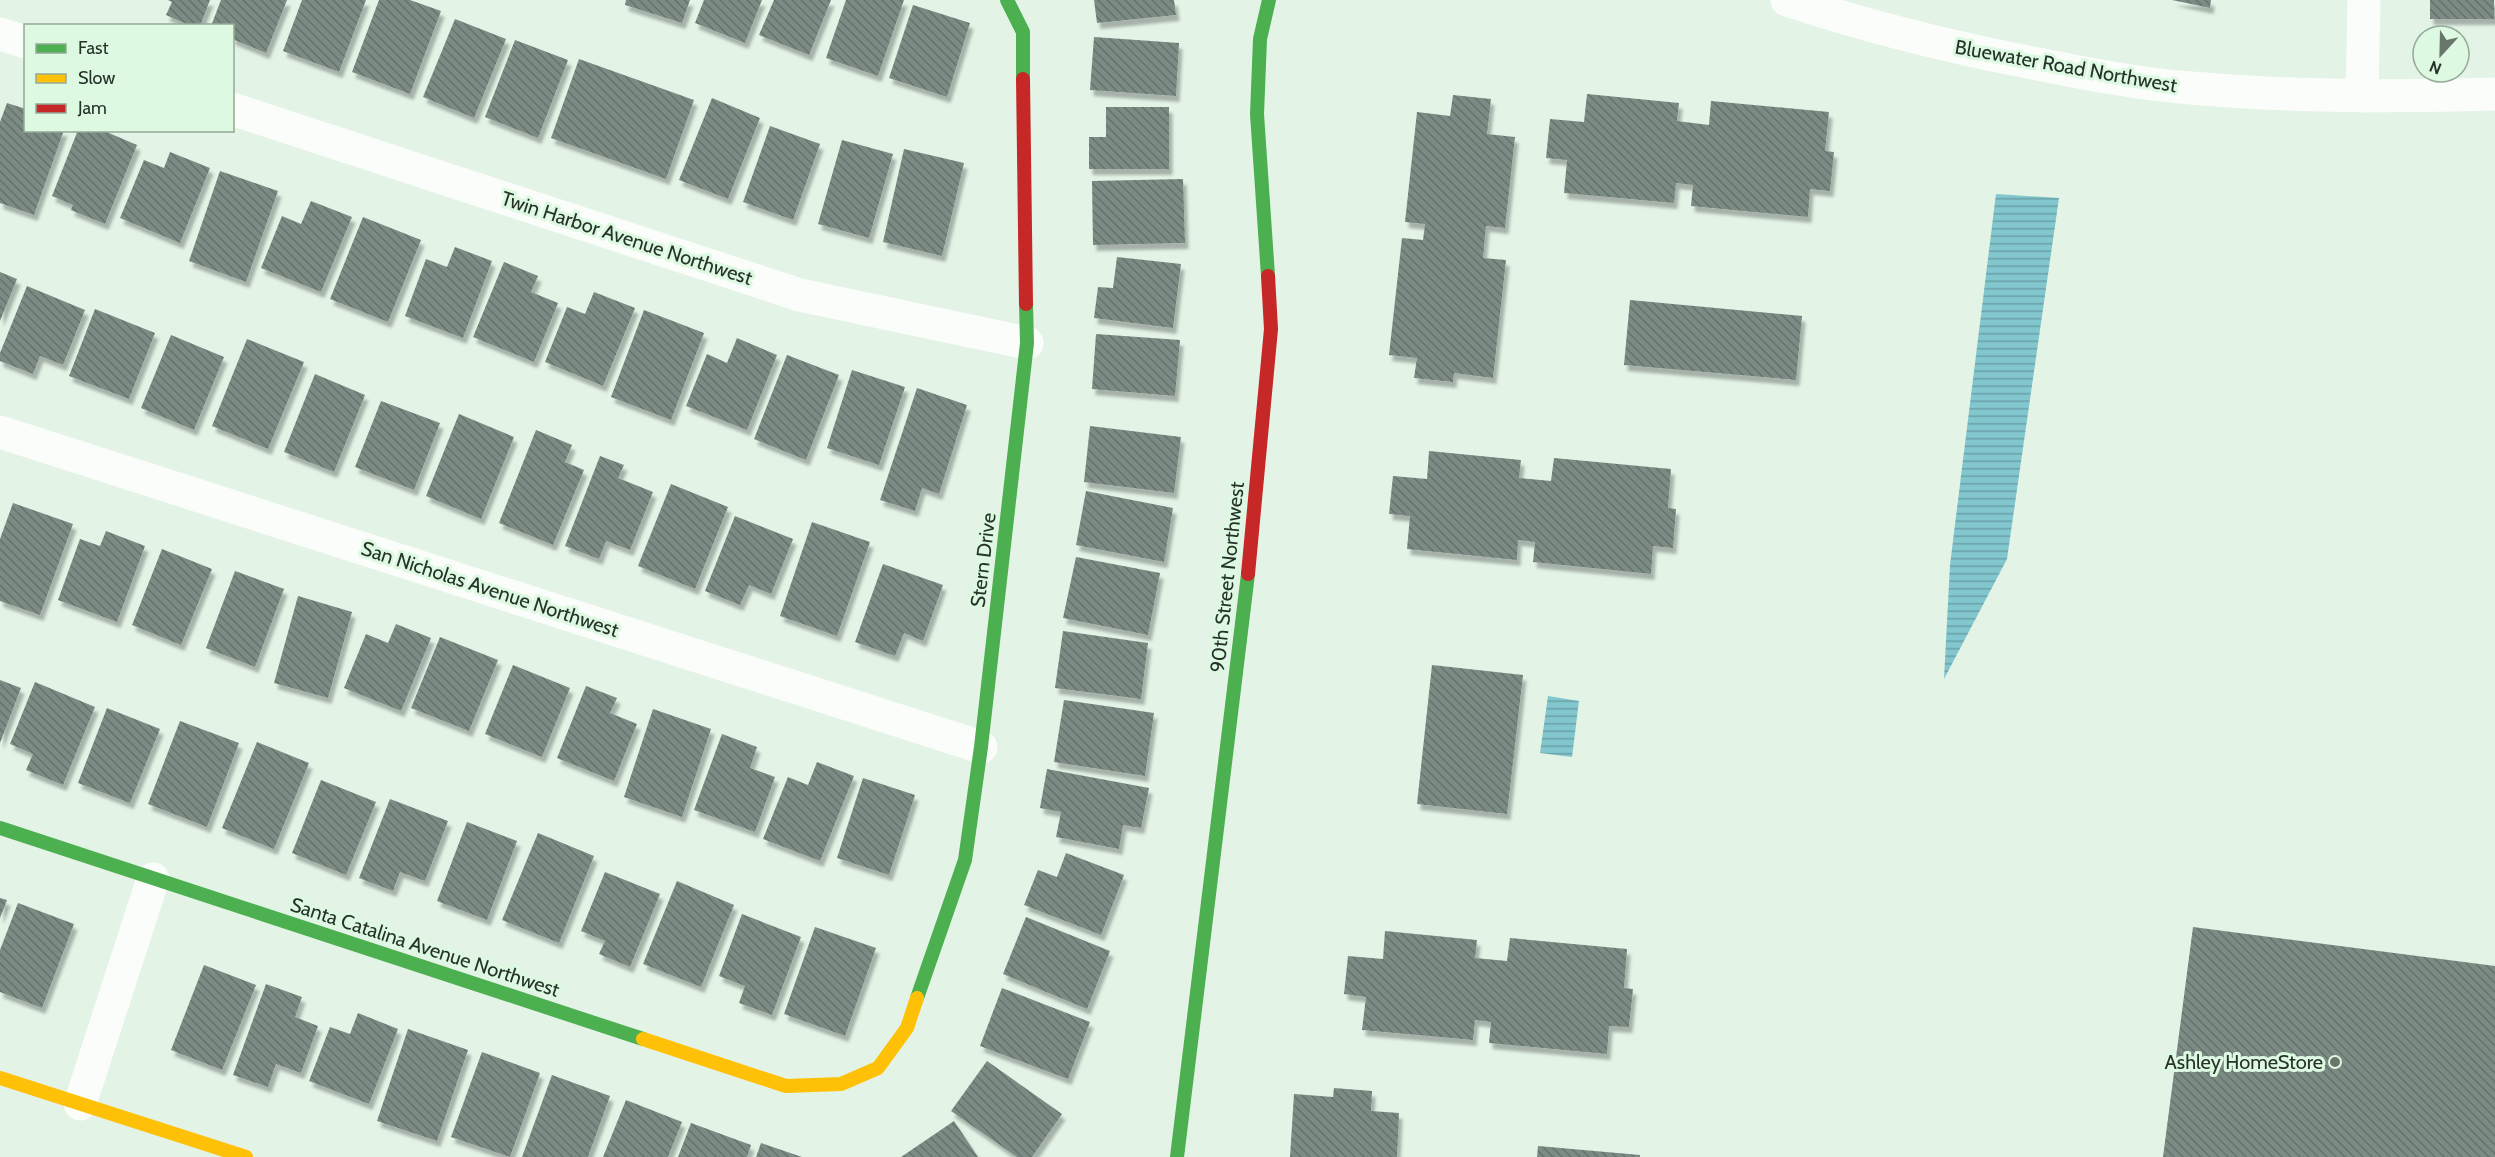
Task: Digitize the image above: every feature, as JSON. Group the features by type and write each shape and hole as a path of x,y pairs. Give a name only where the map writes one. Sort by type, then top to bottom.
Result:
{"street":[{"name":"Stern Drive","path":"841,1084 878,1068 907,1028 965,860 981,747 1027,343 1022,132 1023,32 1007,0"},
{"name":"90th Street Northwest","path":"1177,1157 1245,604 1271,329 1257,114 1260,39 1269,0"},
{"name":"Bluewater Road Northwest","path":"1787,0 1910,36 2095,76 2188,88 2286,95 2495,94"},
{"path":"2362,96 2364,0"},
{"path":"0,34 24,41"},
{"name":"Twin Harbor Avenue Northwest","path":"234,111 800,295 1027,343"},
{"name":"San Nicholas Avenue Northwest","path":"0,432 981,747"},
{"name":"Santa Catalina Avenue Northwest","path":"0,828 786,1086 841,1084"},
{"path":"80,1104 153,879"},
{"path":"0,1078 246,1157"}],"water":[{"path":"1996,194 2059,198 2007,559 1944,679 1950,565"},
{"path":"1548,696 1579,701 1572,757 1540,753"}],"building":[{"path":"168,0 210,0 201,24 186,24 166,15 172,2"},
{"path":"221,0 287,0 266,53 234,40 234,24 212,24"},
{"path":"302,0 366,0 339,72 283,51"},
{"path":"379,0 410,0 441,11 410,94 352,72"},
{"path":"626,0 690,0 682,23 625,5"},
{"path":"704,0 762,0 745,43 695,23"},
{"path":"774,0 831,0 809,55 759,35"},
{"path":"846,0 904,0 878,76 826,58"},
{"path":"1094,0 1174,0 1176,15 1097,23"},
{"path":"2172,0 2211,0 2210,8"},
{"path":"2430,0 2494,0 2494,19 2430,19"},
{"path":"913,5 970,23 947,97 889,78"},
{"path":"455,19 506,39 474,118 423,97"},
{"path":"1094,37 1179,43 1176,96 1090,90"},
{"path":"515,40 568,60 538,138 485,117"},
{"path":"579,59 694,100 666,179 551,138"},
{"path":"1587,94 1679,103 1677,121 1709,125 1711,101 1829,112 1825,151 1834,152 1830,191 1810,189 1808,217 1691,206 1693,185 1676,183 1674,203 1564,193 1567,160 1546,158 1550,119 1584,122"},
{"path":"1453,95 1491,99 1487,134 1515,137 1505,228 1486,226 1483,258 1506,260 1493,378 1454,373 1453,382 1414,378 1417,358 1389,355 1402,238 1423,240 1425,224 1405,222 1417,112 1450,116"},
{"path":"712,98 760,118 728,199 679,180"},
{"path":"7,103 24,108 24,132 63,132 34,215 0,203 0,122"},
{"path":"1106,107 1169,107 1169,169 1089,169 1089,137 1106,137"},
{"path":"770,126 820,144 793,220 743,202"},
{"path":"77,132 107,132 137,145 105,224 71,210 73,205 52,196"},
{"path":"842,140 893,154 869,238 818,224"},
{"path":"904,149 964,163 942,256 883,242"},
{"path":"170,152 210,168 180,243 120,218 144,160 164,168"},
{"path":"220,171 278,191 246,282 189,261"},
{"path":"1183,179 1185,243 1093,245 1092,181"},
{"path":"311,201 352,217 321,292 261,268 282,216 301,224"},
{"path":"363,217 421,240 388,322 330,299"},
{"path":"455,247 492,261 463,338 405,316 426,259 447,267"},
{"path":"1117,257 1181,264 1173,328 1094,318 1098,287 1113,288"},
{"path":"504,262 538,276 531,292 558,303 534,362 473,337"},
{"path":"0,272 17,279 0,321"},
{"path":"27,286 85,310 63,365 40,356 33,374 0,361 0,353"},
{"path":"594,292 635,308 603,386 545,362 567,307 585,314"},
{"path":"1630,300 1802,316 1796,380 1624,365"},
{"path":"95,309 155,333 129,399 69,376"},
{"path":"644,310 704,333 671,420 611,397"},
{"path":"1096,334 1180,340 1175,396 1092,389"},
{"path":"171,335 224,357 194,430 141,408"},
{"path":"737,338 777,355 747,430 686,406 707,354 727,363"},
{"path":"247,339 304,362 268,449 212,426"},
{"path":"787,355 839,375 806,460 754,439"},
{"path":"852,370 905,387 879,465 827,448"},
{"path":"315,374 365,395 334,472 284,452"},
{"path":"917,388 967,405 939,494 922,488 915,511 880,500"},
{"path":"381,401 440,423 414,490 355,467"},
{"path":"459,414 514,437 481,519 426,496"},
{"path":"1090,426 1181,437 1174,493 1084,482"},
{"path":"536,430 572,445 565,462 584,470 553,545 499,523"},
{"path":"1429,451 1521,460 1519,478 1551,481 1554,458 1671,469 1668,508 1676,509 1673,548 1653,546 1651,574 1533,562 1535,542 1518,540 1517,560 1407,549 1410,516 1389,514 1393,476 1427,479"},
{"path":"600,456 624,465 618,478 653,492 630,550 606,541 599,559 565,546"},
{"path":"671,484 728,507 695,589 638,566"},
{"path":"1086,491 1173,508 1164,562 1076,545"},
{"path":"13,503 73,524 40,615 0,601 0,539"},
{"path":"735,516 793,539 771,594 749,585 740,605 705,591"},
{"path":"812,522 870,542 837,636 780,616"},
{"path":"106,531 145,546 117,622 58,600 80,539 100,546"},
{"path":"162,549 212,569 181,645 132,625"},
{"path":"1076,557 1160,573 1148,635 1063,618"},
{"path":"883,564 943,585 923,641 904,633 895,656 855,642"},
{"path":"235,571 284,589 255,667 206,648"},
{"path":"298,596 352,612 328,698 274,683"},
{"path":"396,624 431,638 401,711 344,688 366,634 388,643"},
{"path":"1063,631 1148,643 1141,699 1055,688"},
{"path":"440,637 498,660 469,731 411,708"},
{"path":"513,665 570,688 542,757 485,734"},
{"path":"1432,665 1523,675 1507,814 1417,804"},
{"path":"0,680 21,688 0,743"},
{"path":"35,682 95,707 63,785 26,770 33,754 10,744"},
{"path":"586,686 617,698 610,713 637,724 614,781 557,758"},
{"path":"1064,700 1154,713 1145,776 1054,762"},
{"path":"107,708 160,729 130,803 78,783"},
{"path":"653,709 711,729 682,817 624,797"},
{"path":"180,721 239,743 207,827 148,804"},
{"path":"722,734 757,747 750,768 775,777 755,832 694,810"},
{"path":"257,742 309,763 274,849 222,828"},
{"path":"817,762 854,776 820,861 763,839 788,777 808,785"},
{"path":"1047,769 1149,788 1141,828 1123,825 1119,849 1056,837 1061,812 1040,808"},
{"path":"863,778 915,795 889,875 837,858"},
{"path":"321,780 376,802 346,875 292,853"},
{"path":"390,799 448,821 425,881 400,872 393,891 359,878"},
{"path":"467,822 517,841 487,920 437,901"},
{"path":"538,833 594,856 559,943 502,920"},
{"path":"1066,853 1124,875 1101,935 1024,905 1038,870 1057,877"},
{"path":"605,872 660,894 630,967 599,954 605,941 581,931"},
{"path":"677,881 734,905 701,987 643,964"},
{"path":"0,898 7,900 0,918"},
{"path":"18,903 74,924 42,1008 0,992 0,950"},
{"path":"742,914 801,937 772,1015 739,1003 745,986 719,976"},
{"path":"1026,917 1110,951 1087,1009 1003,974"},
{"path":"815,927 876,948 845,1036 784,1014"},
{"name":"Ashley HomeStore","path":"2193,927 2495,966 2495,1157 2163,1157"},
{"path":"1385,931 1477,940 1475,958 1507,961 1510,938 1627,949 1624,988 1633,989 1629,1027 1609,1026 1607,1054 1489,1043 1491,1022 1475,1020 1473,1040 1362,1030 1366,997 1344,994 1348,956 1383,959"},
{"path":"204,965 256,985 222,1070 171,1050"},
{"path":"266,984 302,997 295,1017 318,1026 301,1073 276,1064 268,1087 233,1075"},
{"path":"1002,988 1090,1022 1068,1079 980,1046"},
{"path":"358,1013 398,1029 369,1104 309,1081 330,1027 350,1034"},
{"path":"408,1029 468,1050 437,1141 377,1121"},
{"path":"482,1052 540,1073 510,1157 451,1137"},
{"path":"987,1061 1062,1114 1032,1157 1017,1157 951,1111"},
{"path":"552,1075 610,1096 588,1157 522,1157"},
{"path":"1334,1088 1372,1091 1371,1111 1399,1113 1397,1157 1290,1157 1294,1094 1333,1097"},
{"path":"626,1100 682,1122 668,1157 603,1157"},
{"path":"954,1121 978,1157 901,1157"},
{"path":"691,1123 751,1145 747,1157 678,1157"},
{"path":"761,1143 802,1157 756,1157"},
{"path":"1538,1146 1640,1155 1640,1157 1537,1157"}],"traffic: fast":[{"path":"1007,0 1023,32 1023,79"},
{"path":"1268,276 1257,114 1260,39 1269,0"},
{"path":"917,998 965,860 981,747 1027,343 1026,304"},
{"path":"1177,1157 1248,574"},
{"path":"0,828 643,1039"}],"traffic: slow":[{"path":"643,1039 786,1086 841,1084 878,1068 907,1028 917,998"},
{"path":"0,1078 246,1157"}],"traffic: jam":[{"path":"1023,79 1026,304"},
{"path":"1248,574 1271,329 1268,276"}],"place":[{"name":"Ashley HomeStore","path":"2335,1062"}]}
